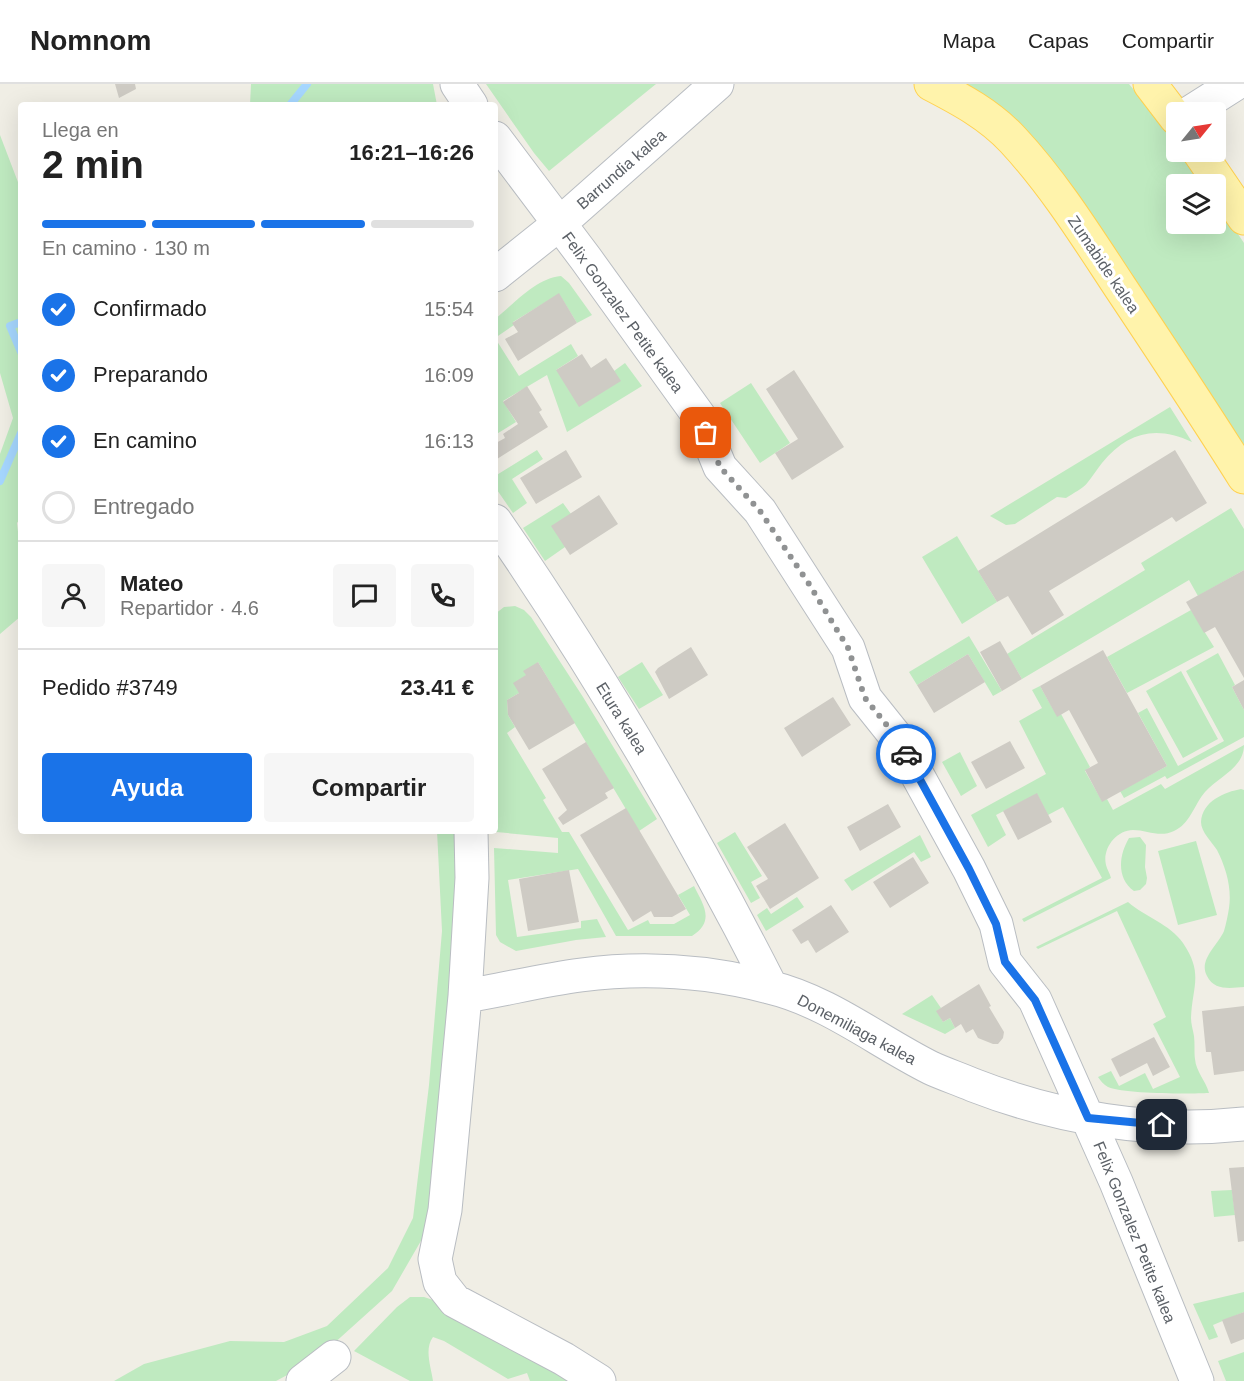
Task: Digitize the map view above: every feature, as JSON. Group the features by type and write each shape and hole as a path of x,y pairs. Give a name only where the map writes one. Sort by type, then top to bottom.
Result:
{"main road":[{"name":"Zumabide kalea","path":"931,84 980,111 1012,139 1047,180 1209,420 1244,477"},
{"path":"1150,84 1166,105"},
{"path":"1206,162 1244,218"}],"street":[{"path":"457,84 469,102"},
{"name":"Barrundia kalea","path":"498,273 558,224 717,84"},
{"path":"1207,102 1235,84"},
{"name":"Felix Gonzalez Petite kalea","path":"498,142 699,416 720,467 760,511 848,648 865,698 897,738 969,869 996,924 1005,962 1035,1000 1116,1182 1197,1381"},
{"name":"Etura kalea","path":"498,526 585,657 646,756 738,922 771,987"},
{"path":"471,834 472,878 465,996 445,1210 435,1259 440,1282 455,1301 599,1381"},
{"path":"690,974 708,965 725,952 734,938 738,922"},
{"name":"Donemiliaga kalea","path":"465,996 580,975 631,971 715,976 771,987 832,1012 933,1069 1013,1100 1088,1118 1146,1125 1244,1124"},
{"path":"303,1381 334,1357"}],"green space":[{"path":"251,84 433,84 436,102 250,102"},
{"path":"486,84 656,84 549,171"},
{"path":"946,84 1129,84 1166,129 1166,162 1190,162 1198,174 1166,174 1166,234 1226,234 1226,216 1244,243 1244,460 1138,293"},
{"path":"0,135 18,182 18,619 0,634 0,454 13,418 0,373"},
{"path":"561,276 569,283 592,315 577,323 559,294 513,322 514,325 498,336 498,316 543,281"},
{"path":"498,343 519,376 571,344 578,356 556,370 614,371 625,363 642,386 567,432 547,375 503,401 516,422 498,433"},
{"path":"751,383 790,443 760,463 720,403"},
{"path":"1170,407 1192,442 1179,437 1154,433 1132,438 1112,452 1083,487 1066,498 1057,497 1015,524 1006,525 990,516"},
{"path":"537,450 543,459 512,479 527,503 513,513 498,491 498,474"},
{"path":"563,503 571,514 565,547 545,561 523,528"},
{"path":"1231,508 1244,529 1244,570 1198,596 1189,580 1022,679 1007,654 1145,570 1141,563"},
{"path":"957,536 997,602 962,624 922,557"},
{"path":"515,606 524,610 531,617 657,819 639,831 538,662 526,675 519,693 507,700 508,715 515,727 507,733 546,798 543,800 562,832 569,832 628,930 648,920 650,924 674,924 690,915 678,895 694,886 704,907 705,919 703,925 692,936 616,936 578,869 508,880 517,937 581,928 581,921 597,919 606,937 516,951 500,942 496,935 494,848 558,853 558,838 498,832 498,612 504,607"},
{"path":"1191,610 1214,647 1127,693 1107,657"},
{"path":"969,636 1002,691 993,696 968,654 917,685 909,672"},
{"path":"1218,653 1235,685 1232,687 1244,710 1244,737 1167,779 1165,776 1124,798 1120,791 1167,766 1138,713 1147,708 1178,766 1224,741 1186,671"},
{"path":"642,662 663,695 639,709 618,677"},
{"path":"1181,671 1218,739 1183,758 1146,691"},
{"path":"1040,686 1057,716 1061,714 1090,767 1085,771 1102,801 1107,799 1113,810 1161,784 1165,789 1244,745 1240,760 1205,792 1184,824 1164,834 1133,830 1121,833 1112,841 1106,853 1106,865 1111,878 1024,922 1022,919 1102,878 1063,807 1048,815 1037,794 996,815 1006,835 988,847 971,815 1046,774 1019,721 1042,708 1032,690"},
{"path":"960,752 977,786 961,796 942,762"},
{"path":"1244,790 1244,987 1228,988 1210,981 1205,970 1207,958 1224,931 1230,893 1223,864 1201,822 1205,808 1210,803 1228,792"},
{"path":"735,832 762,876 751,882 760,898 751,903 717,843"},
{"path":"437,834 460,834 433,1220 392,1291 331,1346 276,1381 114,1381 144,1364 230,1341 284,1342 327,1326 388,1268 413,1218 429,1085 442,931"},
{"path":"920,835 931,857 921,862 914,852 852,891 844,880"},
{"path":"1140,837 1146,845 1147,878 1146,884 1140,890 1134,891 1124,880 1121,859 1129,838"},
{"path":"1196,841 1217,915 1178,925 1158,851"},
{"path":"797,897 804,907 766,931 757,915 767,908 771,914"},
{"path":"1128,902 1178,936 1193,963 1195,980 1191,1018 1195,1059 1209,1093 1128,1091 1108,1087 1098,1077 1111,1071 1119,1086 1145,1073 1153,1089 1180,1077 1153,1024 1166,1017 1117,911 1038,949 1036,947"},
{"path":"932,995 941,1008 937,1011 943,1022 950,1018 955,1028 945,1034 902,1014"},
{"path":"1232,1190 1235,1215 1214,1217 1211,1191"},
{"path":"1244,1292 1244,1312 1213,1325 1218,1337 1209,1340 1193,1304"},
{"path":"410,1297 424,1297 436,1301 579,1381 530,1381 527,1373 508,1379 444,1341 433,1337 429,1353 433,1381 410,1381 354,1351 397,1307"},
{"path":"1244,1352 1244,1381 1226,1381 1218,1361"}],"building":[{"path":"115,84 135,84 136,89 119,98"},
{"path":"559,293 577,323 518,361 505,339 518,332 512,323"},
{"path":"582,354 591,368 606,358 621,381 579,407 556,370"},
{"path":"794,370 844,447 792,480 775,453 798,439 766,389"},
{"path":"527,386 542,410 539,412 548,427 498,458 498,442 505,438 503,434 518,424 503,402"},
{"path":"566,450 582,477 536,504 520,478"},
{"path":"1175,450 1207,503 1176,522 1172,517 1049,591 1064,615 1032,635 1008,596 997,602 978,571"},
{"path":"599,495 618,524 570,555 551,526"},
{"path":"1244,570 1244,678 1215,627 1204,633 1186,602"},
{"path":"1000,641 1022,679 1002,691 980,652"},
{"path":"691,647 708,675 669,699 655,672"},
{"path":"1103,650 1167,766 1102,802 1085,770 1098,763 1069,710 1057,717 1040,686"},
{"path":"968,654 985,682 934,713 917,685"},
{"path":"538,662 575,723 529,750 508,715 507,700 519,693 513,683 526,675 523,671"},
{"path":"1244,680 1244,710 1232,687"},
{"path":"833,697 851,725 802,757 784,728"},
{"path":"1010,741 1025,768 986,789 971,762"},
{"path":"586,742 614,788 605,793 608,798 563,825 558,818 567,810 542,769"},
{"path":"1037,793 1052,822 1018,840 1003,811"},
{"path":"888,804 901,827 860,851 847,827"},
{"path":"626,808 686,909 672,917 654,917 651,911 633,922 580,835"},
{"path":"785,823 819,878 770,909 756,886 768,879 747,847"},
{"path":"913,857 929,883 890,908 873,882"},
{"path":"569,870 579,922 528,931 519,879"},
{"path":"831,905 849,932 816,953 808,940 801,944 792,930"},
{"path":"979,984 1004,1032 998,1044 978,1038 973,1029 966,1033 961,1024 955,1028 950,1018 943,1022 936,1011"},
{"path":"1244,1006 1244,1071 1214,1075 1211,1052 1206,1052 1202,1011"},
{"path":"1154,1037 1170,1067 1153,1076 1147,1063 1120,1077 1111,1059"},
{"path":"1244,1167 1244,1241 1238,1242 1229,1168"},
{"path":"1244,1312 1244,1339 1231,1344 1222,1320"}],"waterway":[{"path":"292,102 307,84"},
{"path":"18,323 10,326 18,345"},
{"path":"0,481 18,440"}],"way so far":[{"path":"706,433 720,467 760,511 809,584 848,648 865,698 897,738 906,754"}],"route":[{"path":"906,754 969,869 996,924 1005,962 1035,1000 1088,1118 1162,1125"}]}
